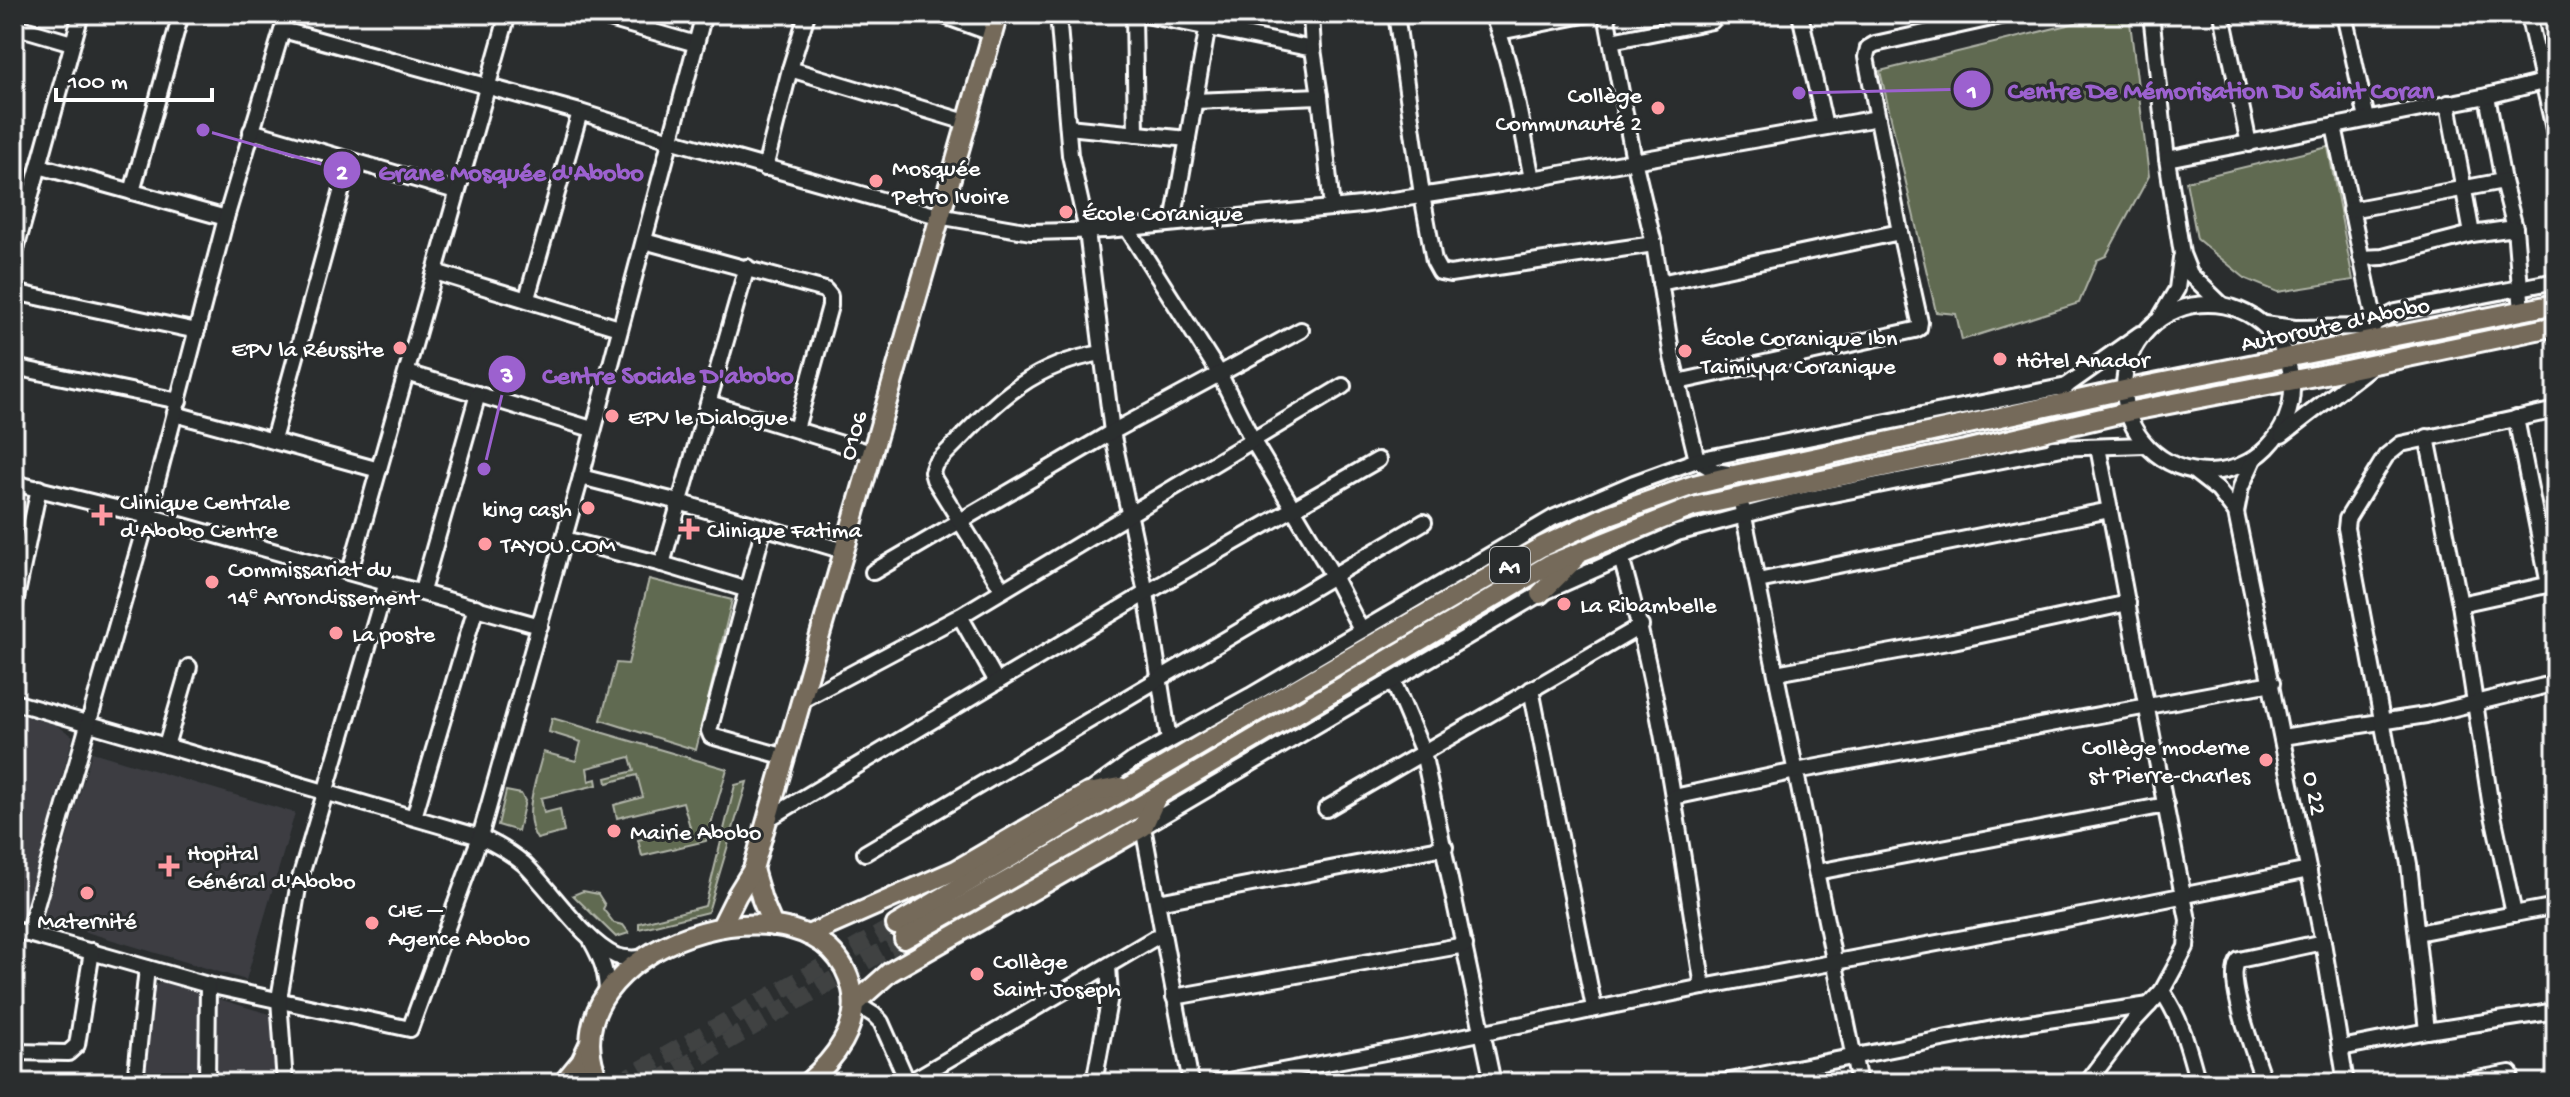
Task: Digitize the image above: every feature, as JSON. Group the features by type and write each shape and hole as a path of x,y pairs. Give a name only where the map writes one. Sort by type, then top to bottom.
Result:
{"main road":[{"name":"O106","path":"721,927 753,869 998,14"},
{"name":"Autoroute d'Abobo","path":"2124,390 2556,304"},
{"path":"2374,325 2425,329"},
{"name":"Autoroute d'Abobo","path":"2127,412 2556,326"},
{"name":"A1","path":"2124,390 1739,474 1694,485 1609,515 1541,547 1131,785 900,932 1157,796 1550,564 1693,507 1741,505 2127,412"},
{"path":"1540,594 1587,549"},
{"path":"808,935 956,870 1088,793 1131,785"},
{"path":"855,1003 890,972 1143,827 1157,796"},
{"path":"753,869 773,926"},
{"path":"563,1083 581,1061 589,1044 592,1025 607,994 641,958 696,934 721,927 773,926 808,935 829,947 848,975 855,1003 854,1015 843,1041 807,1083"},
{"path":"589,1044 592,1067 600,1083"}],"street":[{"path":"14,256 81,14"},
{"path":"132,192 181,14"},
{"path":"287,14 226,218 148,516 89,723 21,932 208,985 410,1029 480,837 581,477 704,14"},
{"path":"350,571 508,14"},
{"path":"765,168 807,14"},
{"path":"939,14 994,34"},
{"path":"1058,14 1074,180 1087,231 1112,432 1146,593 1169,740"},
{"path":"1134,14 1136,134"},
{"path":"1141,14 1208,21 1313,49"},
{"path":"1311,14 1332,208"},
{"path":"1396,14 1422,195 1434,261 1440,272 1450,274 1654,244"},
{"path":"1492,14 1499,32 1532,179"},
{"path":"1499,32 1589,14"},
{"path":"1606,14 1634,160 1654,244 1678,382 1697,460 1715,471 1739,474"},
{"path":"1800,14 1825,127"},
{"path":"1678,382 1919,328 1866,57 1868,48 2010,14"},
{"path":"2151,14 2167,159 2182,254 2190,274 2222,304"},
{"path":"2222,14 2249,144"},
{"path":"2344,14 2367,119"},
{"path":"2528,14 2556,138"},
{"path":"600,15 696,44"},
{"path":"1173,222 1208,21"},
{"path":"1611,41 1712,21"},
{"path":"14,26 72,43"},
{"path":"283,30 938,216 1031,232 1127,228 1332,208 1532,179 1878,118"},
{"path":"790,69 966,122"},
{"path":"2167,159 2487,96 2543,82"},
{"path":"1194,101 1320,96"},
{"path":"2487,96 2515,228 2522,311"},
{"path":"2448,103 2472,234"},
{"path":"527,298 580,112"},
{"path":"2334,126 2374,325"},
{"path":"1068,127 1188,139"},
{"path":"251,131 456,191"},
{"path":"273,440 350,160"},
{"path":"39,166 226,218"},
{"path":"2350,210 2503,181"},
{"path":"1127,228 1219,373 1253,441 1332,574 1361,630"},
{"path":"2361,258 2383,257 2472,234 2515,228"},
{"path":"1660,283 1900,232"},
{"path":"644,241 825,290 830,296 830,306 796,429"},
{"path":"2182,254 2177,289 2130,357 2124,390 2127,412 2134,429 2145,445 2160,458 2196,473 2225,472 2253,461 2373,365"},
{"path":"662,564 747,267"},
{"path":"435,272 619,328"},
{"path":"2264,324 2295,328 2374,325 2396,312 2556,281"},
{"path":"14,292 197,331"},
{"path":"2002,418 2067,386 2153,325 2188,306 2222,304 2244,311 2264,324 2288,358 2293,380 2292,401 2286,422 2276,440"},
{"path":"873,572 1112,432 1301,330"},
{"path":"1002,589 934,479 932,472 935,464 1008,393 1036,373 1080,356 1102,353"},
{"path":"14,367 177,408 273,440 379,470"},
{"path":"407,373 592,429"},
{"path":"802,700 960,616 1343,386"},
{"path":"1088,793 1132,761 1250,696 1553,518 1634,483 1697,460 2067,386"},
{"path":"422,591 478,394"},
{"path":"709,403 871,453"},
{"path":"2427,1031 2409,864 2367,632 2347,542 2347,519 2386,456 2401,444 2556,410"},
{"path":"2460,604 2552,584 2516,418"},
{"path":"2427,437 2460,604 2490,801 2514,914"},
{"path":"1965,450 2145,445"},
{"path":"2087,1083 2162,991 2186,947 2188,920 2098,447"},
{"path":"1191,1083 1143,827 1540,594 1741,505 2062,448"},
{"path":"768,819 1146,593 1378,460"},
{"path":"2236,513 2241,487 2253,461"},
{"path":"2196,473 2218,490 2236,513"},
{"path":"581,477 679,502 844,551"},
{"path":"14,483 148,516 540,626"},
{"path":"14,608 39,488"},
{"path":"1741,505 1859,1083"},
{"path":"1758,581 2110,510"},
{"name":"O 22","path":"2236,513 2323,942 2346,1083"},
{"path":"865,853 1424,522"},
{"path":"764,527 745,589 709,734 786,757"},
{"path":"564,539 745,589"},
{"path":"1621,558 1641,626 1674,797 1703,987"},
{"path":"285,1083 279,999 299,882 387,582"},
{"path":"1776,673 1953,641 2128,603"},
{"path":"414,817 476,607"},
{"path":"960,616 997,682"},
{"path":"1326,809 1641,626"},
{"path":"166,746 189,667"},
{"path":"1393,681 1423,752 1493,1083"},
{"path":"1674,797 1796,771 2272,683"},
{"path":"2282,737 2426,715 2556,683"},
{"path":"1531,689 1594,1008"},
{"path":"14,702 480,837 502,847 522,863 588,934 619,957 641,958"},
{"path":"1817,872 2166,805"},
{"path":"1158,902 1445,847"},
{"path":"1218,1083 2309,870"},
{"path":"2417,933 2556,906"},
{"path":"855,1003 881,1022 908,1083 1163,933"},
{"path":"588,934 604,963 607,994"},
{"path":"2264,1083 2238,999 2234,966 2239,960 2323,942"},
{"path":"1174,997 1465,945"},
{"path":"14,1052 68,1053 74,1050 92,951"},
{"path":"1094,1083 1110,996 1108,966"},
{"path":"135,1083 147,968"},
{"path":"207,1083 208,985"},
{"path":"2162,991 2179,1018 2198,1083"},
{"path":"1720,1083 1769,1078 2008,1026 2149,1005"},
{"path":"2341,1048 2556,1011"},
{"path":"2455,1083 2510,1073"}],"shaded area":[{"path":"2543,14 2556,14 2556,77 2554,67"},
{"path":"14,713 56,725 73,736 24,916 14,923"},
{"name":"Hopital Général d'Abobo","path":"92,752 295,813 246,980 43,919"},
{"path":"160,982 200,992 202,1083 137,1083 146,995"},
{"path":"209,996 276,1016 280,1083 211,1083"}],"green space":[{"path":"2112,14 2129,14 2149,176 2106,256 2097,260 2079,303 1962,340 1956,314 1936,312 1880,71"},
{"path":"2328,147 2353,280 2278,292 2246,279 2197,239 2186,181"},
{"path":"649,579 732,600 696,750 601,720 616,663 628,664"},
{"path":"552,718 727,769 706,841 642,856 638,840 690,827 683,802 617,818 614,805 643,797 637,775 607,783 606,778 634,771 630,757 587,768 589,781 596,779 597,785 541,798 544,813 560,809 564,832 537,839 532,829 530,808 543,752 576,761 581,742 549,732"},
{"path":"747,782 708,912 639,929 639,923 705,906 735,785"},
{"path":"506,791 521,794 525,801 518,831 498,825"},
{"path":"583,891 598,894 605,905 603,909 614,923 623,925 629,933 616,937 573,895"}],"water":[{"path":"1984,86 1987,100 1965,105 1962,90"}],"tunnel":[{"path":"618,1083 896,925"},
{"path":"655,1083 904,939"}],"place":[{"name":"Centre De Mémorisation Du Saint Coran","path":"1799,93"},
{"name":"Collège Communauté 2","path":"1658,108"},
{"name":"Grane Mosquée d'Abobo","path":"203,130"},
{"name":"Mosquée Petro Ivoire","path":"876,181"},
{"name":"École Coranique","path":"1066,212"},
{"name":"EPV la Réussite","path":"400,348"},
{"name":"École Coranique Ibn Taimiyya Coranique","path":"1685,351"},
{"name":"Hôtel Anador","path":"2000,359"},
{"name":"EPV le Dialogue","path":"612,416"},
{"name":"Centre Sociale D'abobo","path":"484,469"},
{"name":"king cash","path":"588,508"},
{"name":"Clinique Centrale d'Abobo Centre","path":"102,515"},
{"name":"Clinique Fatima","path":"689,529"},
{"name":"TAYOU.COM","path":"485,544"},
{"name":"Commissariat du 14ᵉ Arrondissement","path":"212,582"},
{"name":"La Ribambelle","path":"1564,604"},
{"name":"La poste","path":"336,633"},
{"name":"Collège moderne st Pierre-charles","path":"2266,760"},
{"name":"Mairie Abobo","path":"614,831"},
{"name":"Hopital Général d'Abobo","path":"169,866"},
{"name":"Maternité","path":"87,893"},
{"name":"CIE – Agence Abobo","path":"372,923"},
{"name":"Collège Saint Joseph","path":"977,974"}]}
